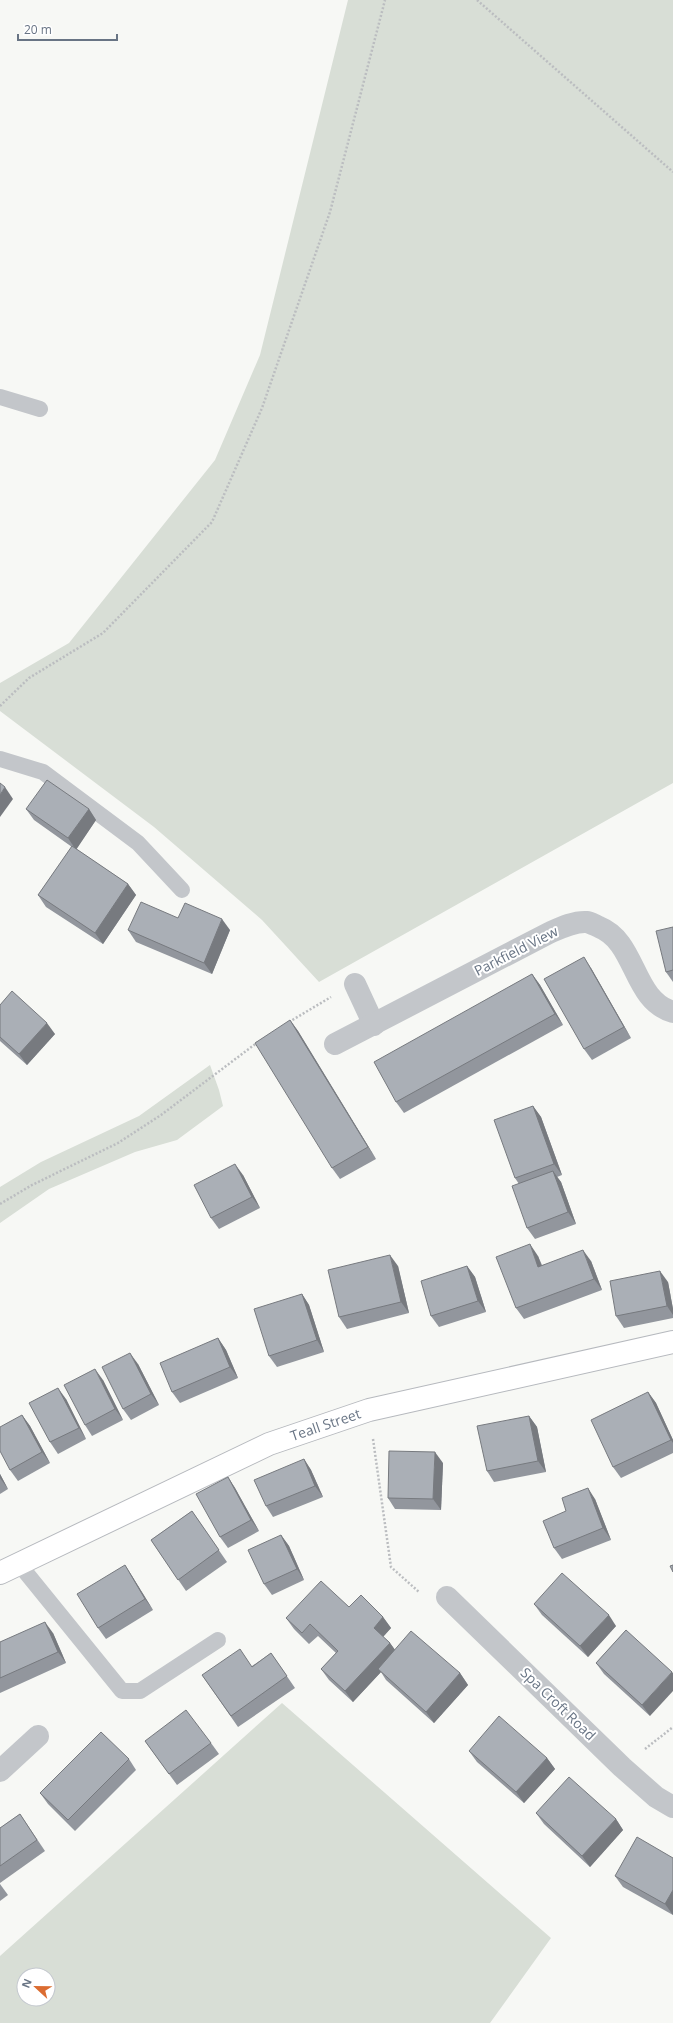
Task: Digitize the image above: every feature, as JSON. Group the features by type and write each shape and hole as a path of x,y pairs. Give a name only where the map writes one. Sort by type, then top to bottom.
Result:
{"street":[{"name":"Parkfield View","path":"335,1044 549,933 566,925 587,922 606,930 622,944 638,979 649,995 663,1009 673,1012"},
{"path":"354,984 374,1025"},
{"name":"Teall Street","path":"9,1569 269,1444 369,1410 672,1344"},
{"name":"Spa Croft Road","path":"447,1597 622,1767 656,1797 673,1807"},
{"path":"0,1772 38,1736"}],"lane":[{"path":"0,397 40,409"},
{"path":"0,759 43,772 138,843 182,890"},
{"path":"9,1569 122,1691 140,1691 218,1640"}],"path":[{"path":"0,706 29,678 103,633 212,522 262,408 330,212 385,0"},
{"path":"477,0 673,172"},
{"path":"283,1026 354,984"},
{"path":"0,1204 32,1184 118,1143 161,1115 264,1038"},
{"path":"369,1410 391,1567 435,1608 447,1597"},
{"path":"622,1767 673,1727"}],"shaded area":[{"path":"348,0 673,0 673,783 319,982 262,920 154,827 0,711 0,683 69,643 215,460 260,355"},
{"path":"210,1065 223,1106 177,1140 135,1152 49,1189 0,1223 0,1187 41,1162 139,1116"},
{"path":"282,1703 551,1938 490,2023 0,2023 0,1956"}],"building":[{"path":"47,780 89,809 68,838 26,809"},
{"path":"0,783 5,787 0,795"},
{"path":"72,846 128,884 95,933 38,895"},
{"path":"141,902 178,918 185,903 222,919 204,963 128,930"},
{"path":"673,927 673,970 666,972 656,931"},
{"path":"584,957 624,1027 584,1049 544,979"},
{"path":"532,974 555,1014 396,1102 374,1062"},
{"path":"12,991 47,1023 19,1054 0,1037 0,1005"},
{"path":"290,1020 368,1147 332,1168 255,1043"},
{"path":"533,1106 554,1164 515,1178 494,1120"},
{"path":"235,1164 252,1197 211,1218 194,1185"},
{"path":"553,1171 568,1212 527,1228 512,1186"},
{"path":"530,1244 538,1267 583,1250 594,1279 516,1308 496,1257"},
{"path":"390,1255 401,1302 339,1317 328,1270"},
{"path":"467,1266 478,1301 431,1316 421,1281"},
{"path":"660,1271 667,1306 616,1316 610,1281"},
{"path":"302,1294 317,1340 269,1356 254,1309"},
{"path":"218,1338 230,1367 172,1392 160,1363"},
{"path":"130,1353 151,1394 123,1409 102,1367"},
{"path":"95,1369 115,1409 85,1425 64,1385"},
{"path":"58,1388 79,1428 50,1442 29,1403"},
{"path":"648,1392 671,1440 613,1467 591,1420"},
{"path":"22,1415 42,1452 10,1470 0,1451 0,1427"},
{"path":"529,1416 538,1461 487,1471 477,1426"},
{"path":"389,1451 435,1452 433,1499 388,1498"},
{"path":"304,1459 315,1486 266,1506 254,1480"},
{"path":"228,1477 251,1520 220,1537 196,1494"},
{"path":"588,1488 603,1528 554,1548 543,1521 566,1511 562,1498"},
{"path":"192,1511 219,1550 178,1580 151,1540"},
{"path":"281,1535 297,1569 264,1584 248,1550"},
{"path":"125,1565 145,1599 98,1628 77,1594"},
{"path":"673,1565 673,1572 670,1566"},
{"path":"562,1573 609,1615 580,1646 534,1604"},
{"path":"321,1581 349,1607 361,1595 383,1617 374,1628 390,1643 345,1691 321,1669 338,1651 310,1624 302,1633 286,1618"},
{"path":"45,1622 58,1652 0,1678 0,1642"},
{"path":"626,1630 672,1672 642,1705 596,1663"},
{"path":"411,1631 460,1673 426,1712 378,1669"},
{"path":"240,1649 252,1667 271,1653 287,1676 231,1716 202,1675"},
{"path":"186,1710 211,1743 169,1774 145,1741"},
{"path":"499,1716 547,1758 516,1792 469,1751"},
{"path":"101,1732 129,1759 68,1820 40,1793"},
{"path":"569,1777 616,1819 582,1856 536,1813"},
{"path":"20,1814 37,1840 0,1866 0,1828"},
{"path":"637,1837 673,1858 673,1890 665,1904 615,1876"}]}
